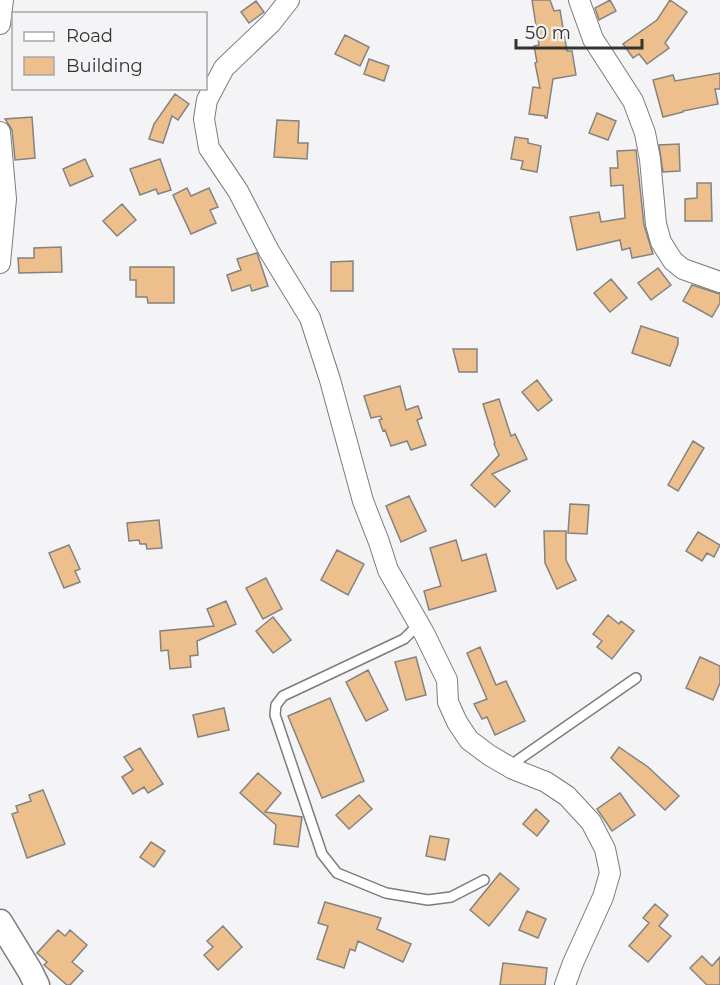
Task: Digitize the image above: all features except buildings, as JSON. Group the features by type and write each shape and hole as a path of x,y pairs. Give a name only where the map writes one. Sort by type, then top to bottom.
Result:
{"street":[{"path":"0,24 3,0"},
{"path":"289,0 271,23 224,68 207,100 204,119 209,148 238,191 269,251 310,318 330,380 363,501 388,570 447,680 448,702 457,723 469,740 489,756 513,769 546,782 567,796 591,822 605,849 610,873 603,897 565,985"},
{"path":"579,0 593,39 633,101 645,133 650,159 656,224 661,242 674,261 683,268 720,282"},
{"path":"0,132 6,199 0,263"},
{"path":"0,922 37,985"}],"lane":[{"path":"419,624 404,639 283,696 276,705 275,715 322,854 337,873 386,893 428,900 451,897 484,880"},
{"path":"513,769 518,760 636,678"}]}
